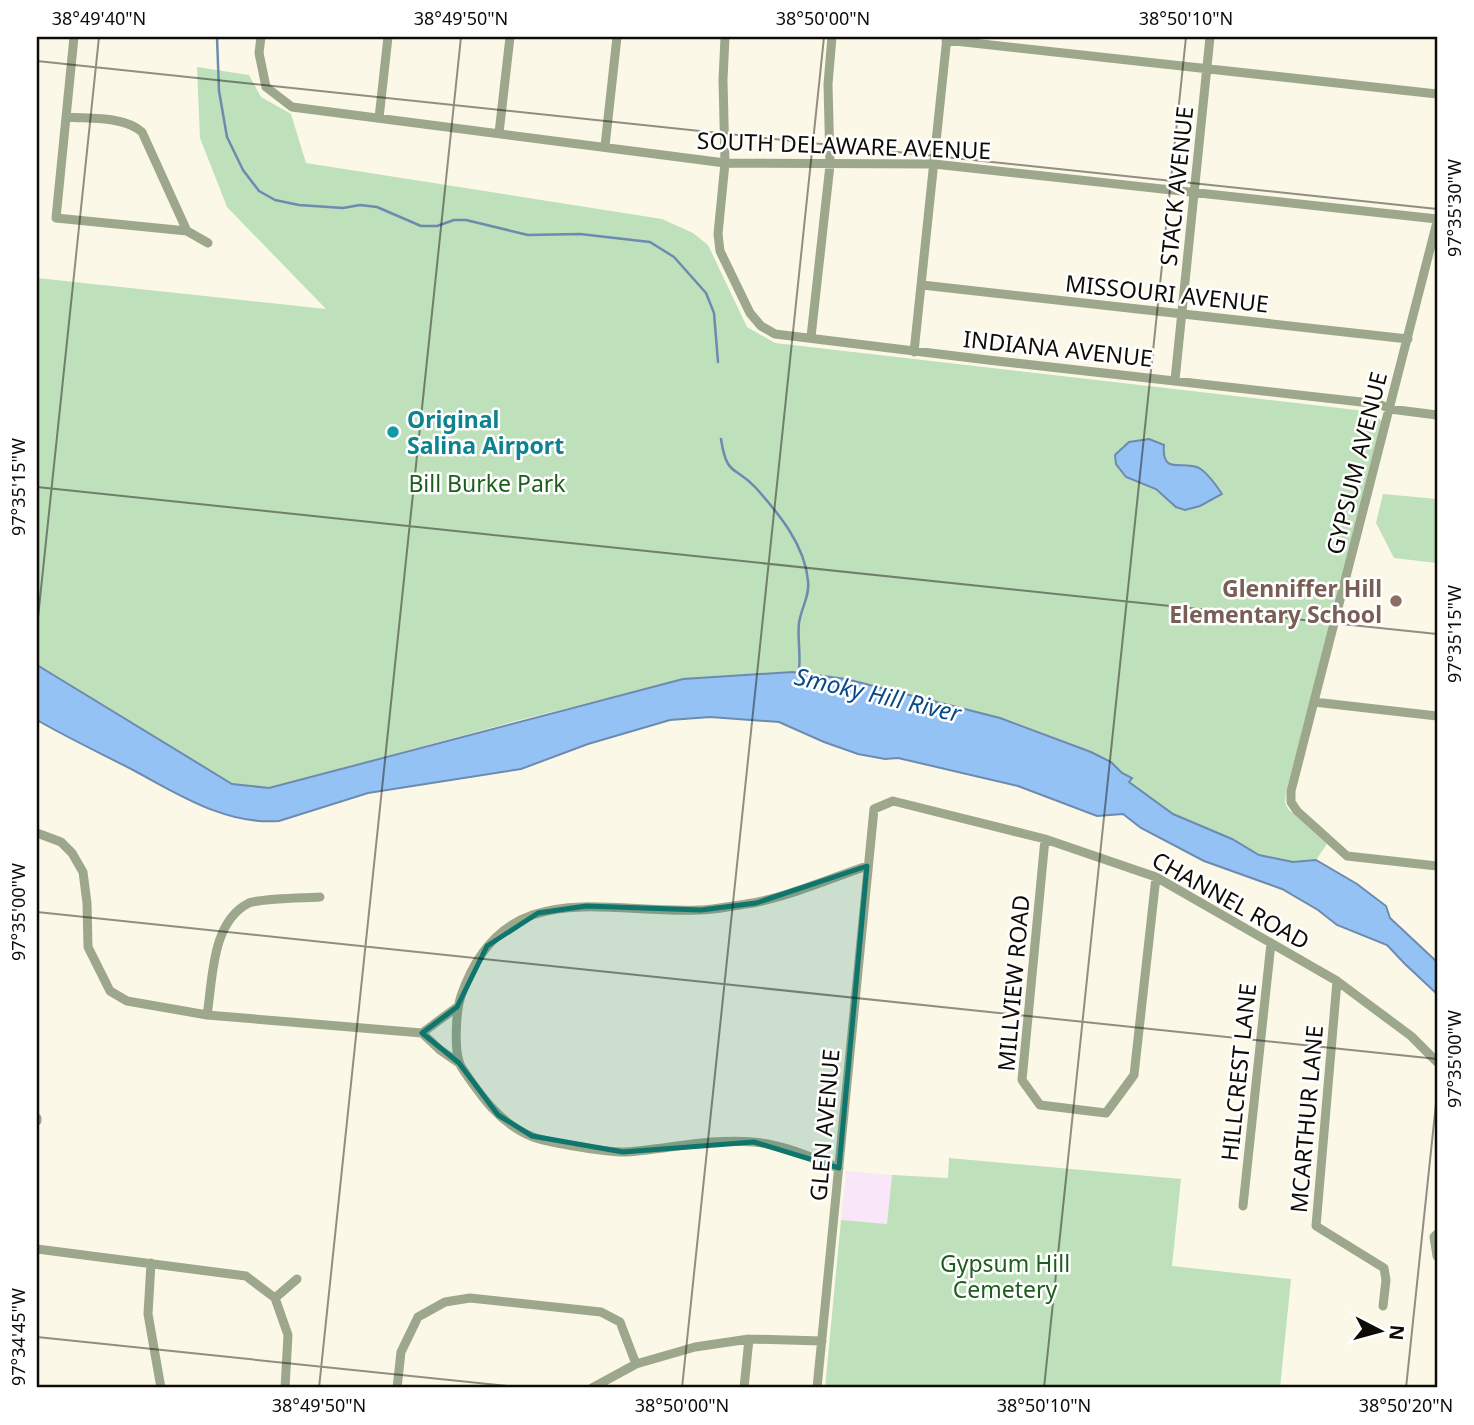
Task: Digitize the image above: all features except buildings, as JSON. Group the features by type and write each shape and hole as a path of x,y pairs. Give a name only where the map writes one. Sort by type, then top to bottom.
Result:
{"street":[{"path":"74,37 56,218 187,230 208,243"},
{"name":"SOUTH DELAWARE AVENUE","path":"261,37 259,52 266,87 292,107 725,163 934,164 1437,220"},
{"path":"379,118 388,37"},
{"path":"499,133 510,37"},
{"path":"605,146 617,37"},
{"path":"725,163 723,80 726,37"},
{"path":"811,337 830,165 828,85 832,37"},
{"name":"STACK AVENUE","path":"1175,380 1210,37"},
{"path":"914,352 947,38 1437,94"},
{"path":"67,117 124,122 142,132 187,230"},
{"name":"INDIANA AVENUE","path":"725,163 718,234 720,251 750,313 761,326 775,334 1379,404 1390,409 1437,415"},
{"name":"GYPSUM AVENUE","path":"1437,220 1432,266 1408,339 1291,791 1291,802 1297,811 1347,856 1437,866"},
{"name":"MISSOURI AVENUE","path":"922,285 1408,339"},
{"path":"1314,702 1437,716"},
{"name":"CHANNEL ROAD","path":"867,866 874,808 892,801 1045,839 1156,877 1337,981 1411,1036 1437,1062"},
{"path":"37,833 61,842 72,853 83,872 88,947 110,991 127,1001 207,1015 422,1034 440,1051 459,1063 498,1115 532,1136 623,1152 724,1142 754,1142 778,1146 839,1168"},
{"name":"MILLVIEW ROAD","path":"1045,839 1022,1080 1040,1105 1106,1113 1134,1075 1156,877"},
{"path":"459,1063 457,1007 473,965 487,946 508,928 538,913 559,907 701,910 756,903 867,866"},
{"name":"GLEN AVENUE","path":"817,1388 867,866"},
{"path":"207,1015 220,935 232,917 250,902 320,897"},
{"name":"HILLCREST LANE","path":"1244,1206 1271,943"},
{"name":"MCARTHUR LANE","path":"1337,981 1316,1226 1384,1268 1387,1280 1382,1306"},
{"path":"422,1034 457,1007"},
{"path":"1437,1234 1434,1237 1437,1256"},
{"path":"37,1250 246,1276 275,1298 288,1335 285,1388"},
{"path":"151,1263 148,1314 160,1388"},
{"path":"275,1298 297,1279"},
{"path":"397,1388 401,1352 418,1317 445,1302 470,1298 601,1312 620,1322 636,1364"},
{"path":"744,1388 749,1339"},
{"path":"592,1388 636,1364 695,1347 749,1339 822,1341"}],"highlighted area":[{"path":"867,866 839,1168 754,1142 623,1152 532,1136 498,1115 459,1063 422,1033 457,1007 487,946 538,913 586,906 701,910 756,903"}],"shaded area":[{"path":"846,1171 892,1175 887,1224 841,1220"}],"green space":[{"name":"Bill Burke Park","path":"197,67 249,75 261,97 291,114 306,163 662,219 693,233 708,245 747,327 775,343 1365,411 1376,415 1383,423 1286,792 1285,802 1288,809 1327,844 1316,860 1293,862 1259,855 1232,839 1173,814 1128,782 1111,762 1091,752 1000,718 845,679 793,672 683,679 269,788 232,785 37,665 37,278 326,309 227,207 200,138"},
{"path":"1383,494 1437,499 1437,563 1394,558 1376,523"},
{"name":"Gypsum Hill Cemetery","path":"949,1158 1181,1179 1172,1266 1291,1279 1280,1388 825,1388 841,1220 887,1224 892,1175 948,1178"}],"water":[{"path":"1149,439 1164,445 1166,461 1174,465 1199,468 1209,476 1222,494 1200,506 1185,510 1176,507 1156,489 1126,477 1116,464 1115,455 1129,442"},
{"name":"Smoky Hill River","path":"37,665 232,784 269,788 683,679 793,672 846,679 1000,718 1091,752 1111,762 1132,778 1129,782 1173,814 1232,839 1259,855 1293,862 1316,860 1357,884 1386,906 1390,918 1437,962 1437,994 1387,945 1337,925 1318,910 1282,889 1204,861 1141,828 1123,814 1097,816 1018,786 898,758 885,759 858,754 779,722 710,717 670,720 588,744 521,769 368,793 279,821 259,821 221,813 203,806 37,720"}],"waterway":[{"path":"217,37 219,91 227,137 243,170 259,191 275,200 299,205 377,207 421,226 437,226 454,220 466,220 528,235 580,234 650,242 674,257 706,293 714,313 718,362"},
{"name":"Smoky Hill River","path":"721,439 729,466 749,481 773,508 790,531 802,555 808,586 799,623 798,676"}],"place":[{"name":"Original Salina Airport","path":"393,432"},
{"name":"Glenniffer Hill Elementary School","path":"1396,601"}]}
